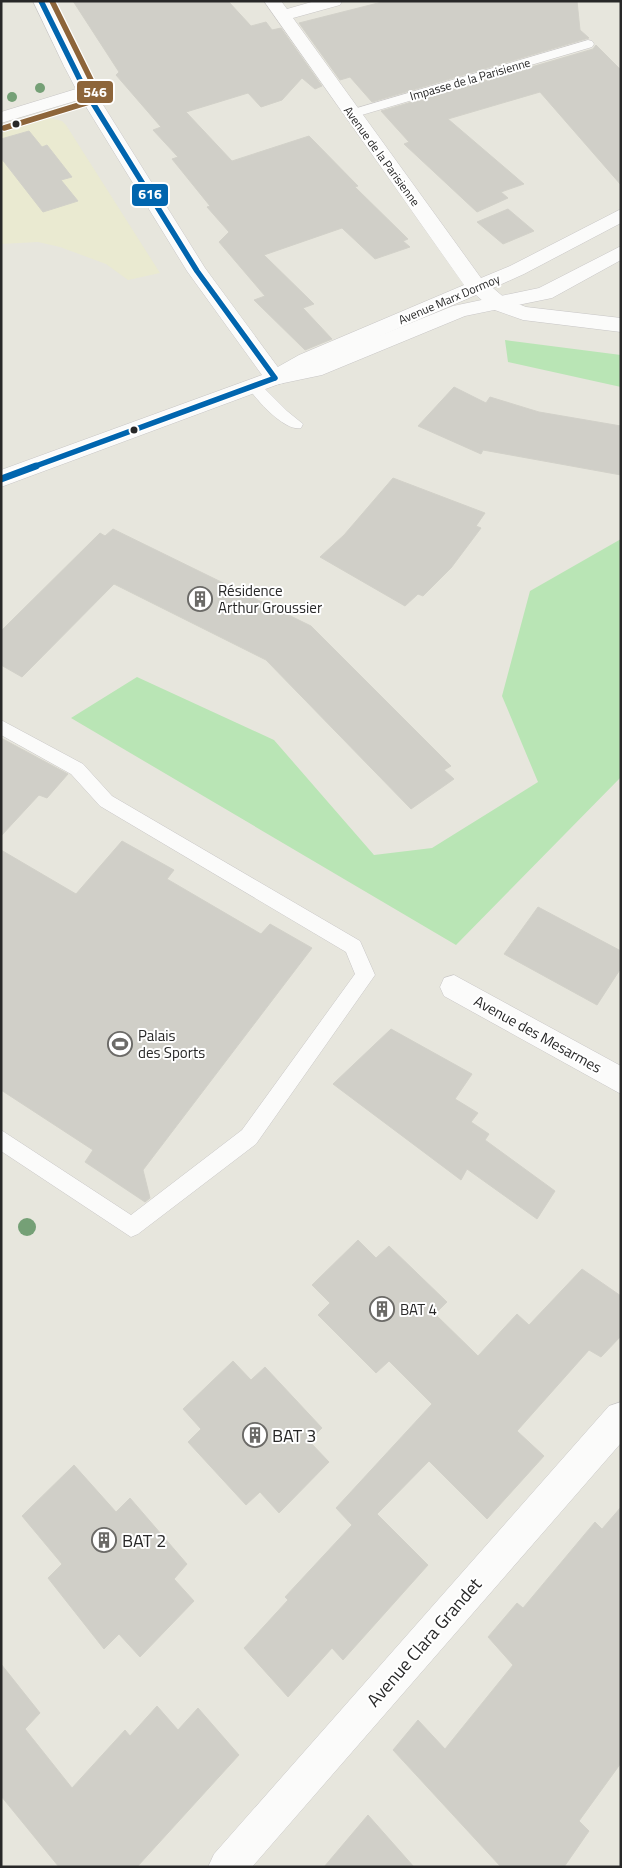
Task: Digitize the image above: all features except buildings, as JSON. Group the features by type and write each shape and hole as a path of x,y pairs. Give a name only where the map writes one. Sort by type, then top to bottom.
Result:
{"street":[{"path":"41,1 86,92 198,271 275,378"},
{"path":"278,9 334,1"},
{"name":"Avenue de la Parisienne","path":"278,9 470,279 499,304"},
{"path":"1,118 86,92"},
{"name":"Avenue Marx Dormoy","path":"1,479 275,378 306,360 517,270 621,215"},
{"name":"Avenue Marx Dormoy","path":"275,378 314,370 460,311 545,293 621,252"},
{"path":"499,304 523,313 621,324"},
{"name":"Avenue des Mesarmes","path":"454,987 621,1081"},
{"name":"Avenue Clara Grandet","path":"227,1867 621,1418"}],"lane":[{"name":"Impasse de la Parisienne","path":"351,114 588,44"},
{"path":"255,386 282,415 296,424"},
{"path":"1,727 77,769 106,801 353,947 365,975 249,1137 131,1227 1,1139"}],"shaded area":[{"path":"50,118 62,121 66,125 160,273 128,280 106,264 60,247 38,242 1,244 1,133"}],"green space":[{"path":"505,340 621,355 621,387 508,362"},
{"path":"621,539 621,777 456,945 71,718 137,677 274,740 374,855 432,848 538,782 502,696 530,591"}],"transit line":[{"name":"616","path":"41,1 86,92 197,271 275,378"},
{"name":"546","path":"4,128 89,102 95,96 95,88 52,1"},
{"name":"616","path":"1,479 275,378"}],"place":[{"name":"Résidence Arthur Groussier","path":"200,599"},
{"name":"Palais des Sports","path":"120,1044"},
{"name":"BAT 4","path":"382,1309"},
{"name":"BAT 3","path":"255,1435"},
{"name":"BAT 2","path":"104,1540"}]}
